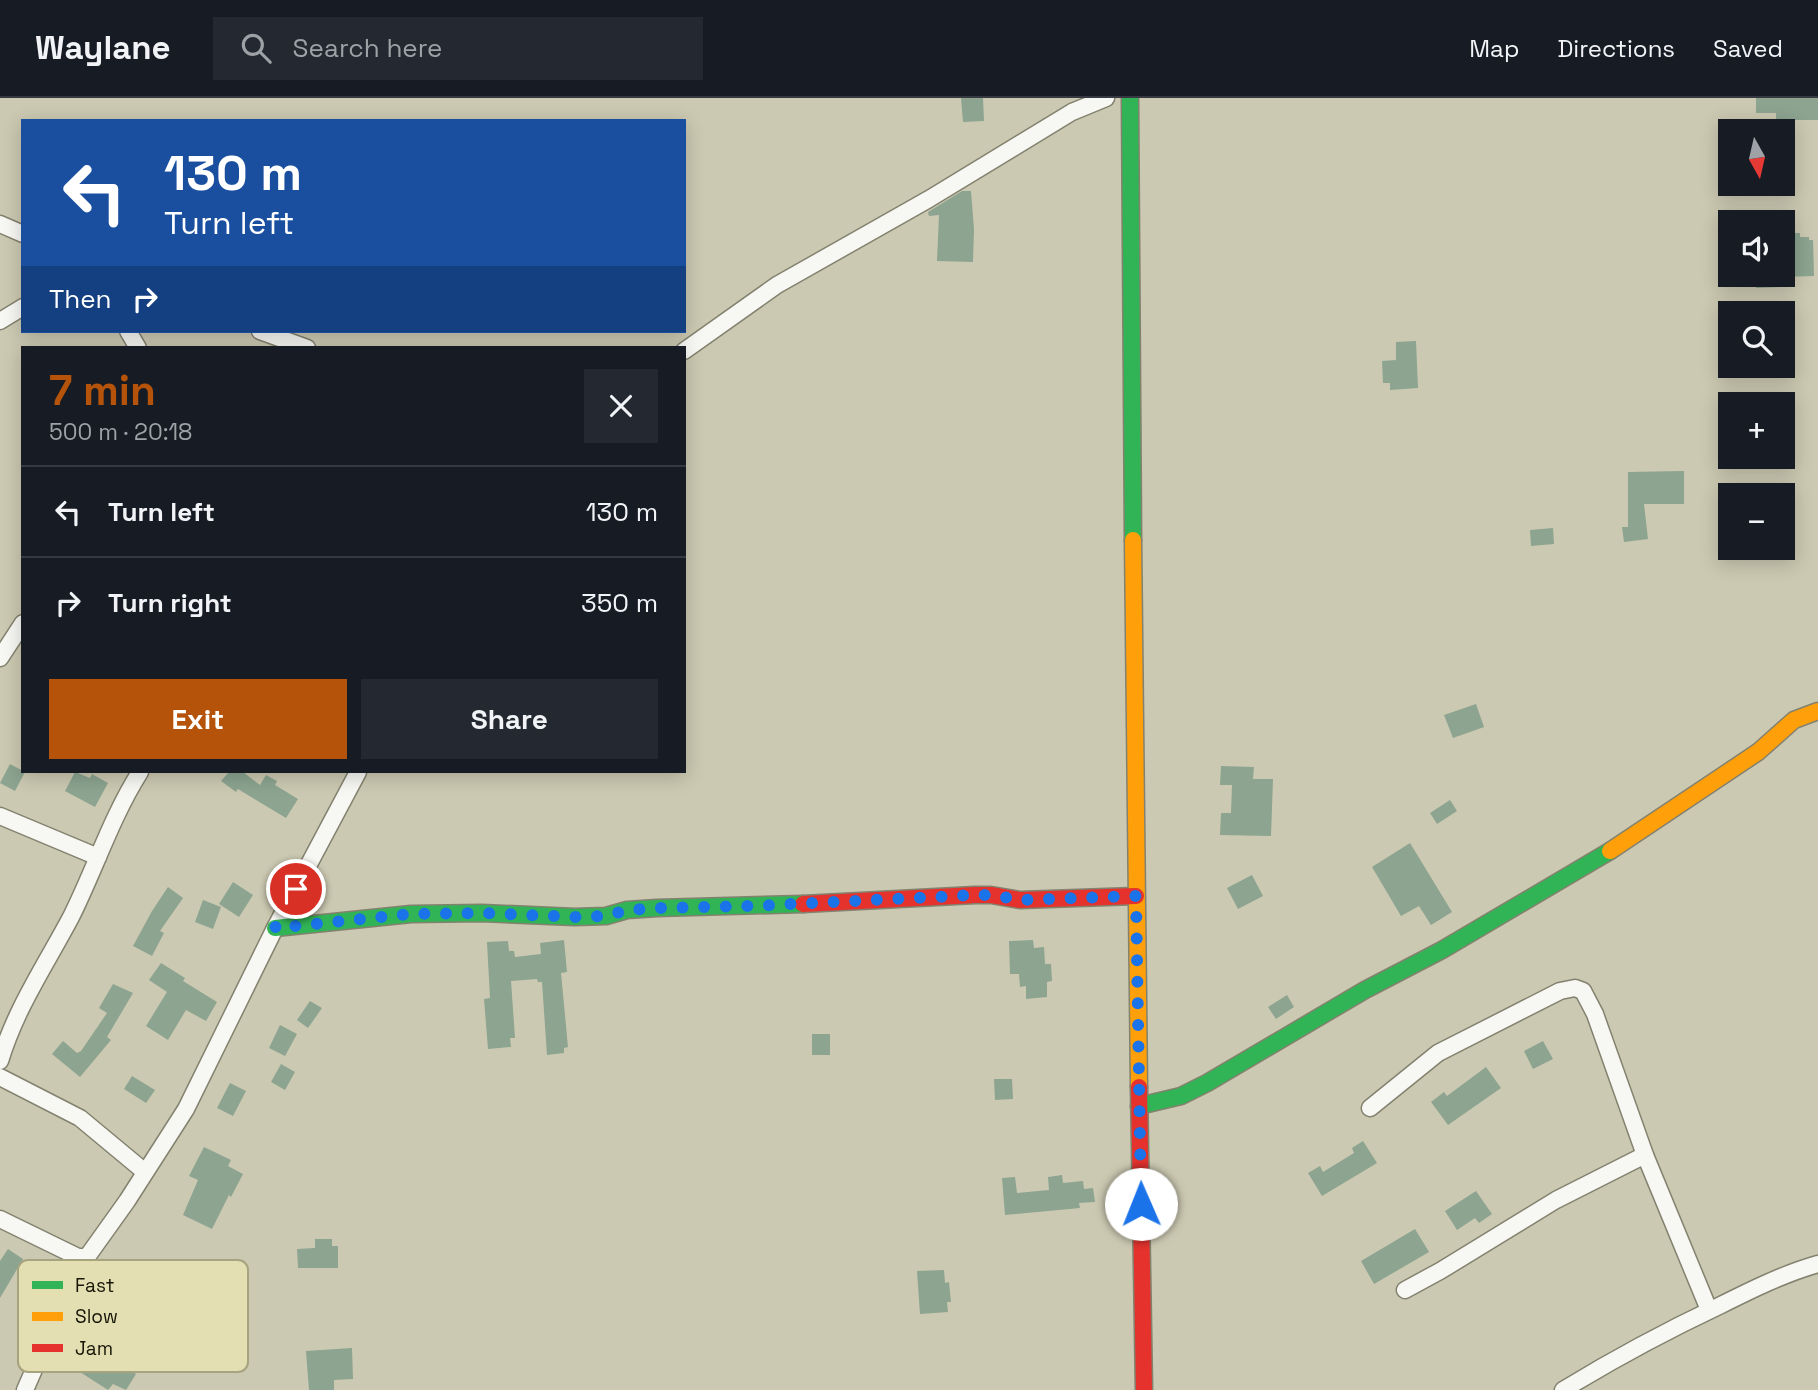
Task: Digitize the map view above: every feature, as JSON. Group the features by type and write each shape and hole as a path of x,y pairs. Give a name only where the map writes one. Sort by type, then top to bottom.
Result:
{"street":[{"path":"686,350 777,285 929,199 1072,112 1106,98"},
{"path":"1130,98 1136,896 1144,1390"},
{"path":"0,224 21,233"},
{"path":"0,321 21,308"},
{"path":"266,333 301,346"},
{"path":"0,658 21,626"},
{"path":"1139,1106 1181,1096 1207,1083 1364,990 1442,950 1594,863 1758,752 1794,720 1818,711"},
{"path":"0,1062 23,1002 70,919 122,800 139,773"},
{"path":"86,1260 186,1109 275,928 357,773"},
{"path":"0,816 97,857"},
{"path":"275,928 411,914 482,913 575,917 606,916 627,910 975,895 1020,900 1136,896"},
{"path":"1370,1108 1438,1053 1560,991 1575,988 1583,991 1595,1014 1645,1155 1709,1310"},
{"path":"0,1077 80,1118 115,1144 145,1172"},
{"path":"1405,1290 1556,1200 1645,1155"},
{"path":"0,1219 78,1257 87,1257"},
{"path":"1563,1390 1615,1359 1709,1310 1796,1270 1818,1264"},
{"path":"25,1390 33,1372"}],"building":[{"path":"961,98 983,98 984,121 963,122"},
{"path":"1756,98 1818,98 1818,120 1776,119 1776,113 1756,113"},
{"path":"962,191 971,191 973,262 937,261 939,215 929,216 928,212"},
{"path":"1795,233 1813,240 1814,276 1795,277"},
{"path":"1416,341 1418,388 1390,390 1390,383 1383,383 1382,361 1396,360 1396,342"},
{"path":"1684,471 1684,504 1644,504 1648,539 1624,542 1622,527 1628,527 1628,472"},
{"path":"1553,528 1554,544 1531,546 1530,530"},
{"path":"1476,704 1484,727 1453,738 1444,715"},
{"path":"10,764 24,773 15,791 0,783"},
{"path":"1221,766 1254,767 1253,779 1273,779 1271,836 1220,835 1221,813 1231,813 1232,785 1220,785"},
{"path":"74,773 90,778 92,774 108,783 95,807 65,791"},
{"path":"228,773 244,773 260,785 266,775 277,781 275,785 298,799 286,818 238,789 236,792 221,781"},
{"path":"1450,800 1457,811 1437,824 1430,813"},
{"path":"1410,843 1452,912 1431,925 1419,906 1401,916 1372,867"},
{"path":"1252,875 1263,896 1238,909 1227,888"},
{"path":"233,882 253,895 239,917 219,904"},
{"path":"168,887 183,898 160,931 164,933 152,956 133,946"},
{"path":"203,900 221,907 213,929 195,922"},
{"path":"564,940 567,972 561,973 568,1047 564,1048 564,1053 547,1055 542,982 537,979 511,981 515,1038 510,1038 511,1047 488,1049 484,999 490,998 487,942 508,941 509,951 514,951 515,957 541,954 540,943"},
{"path":"1033,940 1034,948 1044,947 1045,964 1051,964 1052,981 1047,982 1047,997 1026,999 1026,986 1020,987 1019,974 1010,974 1009,941"},
{"path":"161,963 185,978 183,981 217,1002 206,1021 186,1010 168,1040 146,1026 167,992 149,980"},
{"path":"113,984 133,993 107,1037 111,1040 80,1077 52,1054 63,1041 77,1053 81,1051 107,1013 99,1008"},
{"path":"1287,995 1294,1007 1276,1019 1268,1007"},
{"path":"310,1001 322,1008 308,1028 297,1020"},
{"path":"280,1025 297,1034 285,1056 269,1048"},
{"path":"812,1034 830,1034 830,1055 812,1055"},
{"path":"1543,1041 1553,1059 1533,1069 1524,1051"},
{"path":"281,1064 295,1072 285,1090 271,1082"},
{"path":"1486,1067 1501,1088 1448,1125 1431,1102 1444,1092 1447,1096"},
{"path":"132,1076 155,1090 146,1103 124,1089"},
{"path":"994,1079 1012,1079 1013,1099 995,1100"},
{"path":"230,1083 246,1091 233,1116 217,1108"},
{"path":"1363,1141 1377,1163 1322,1196 1308,1173 1320,1166 1323,1172 1354,1153 1352,1148"},
{"path":"204,1147 231,1160 228,1166 243,1174 212,1229 183,1215 198,1180 189,1176"},
{"path":"1062,1175 1063,1183 1083,1181 1084,1189 1093,1188 1095,1202 1079,1203 1080,1208 1005,1215 1002,1178 1015,1177 1017,1193 1049,1190 1048,1177"},
{"path":"1476,1191 1492,1214 1479,1223 1475,1218 1457,1230 1445,1211"},
{"path":"1415,1229 1429,1252 1374,1284 1361,1261"},
{"path":"315,1239 332,1239 332,1246 338,1246 338,1268 298,1268 297,1249 315,1248"},
{"path":"8,1249 23,1259 18,1260 18,1267 0,1298 0,1261"},
{"path":"944,1270 945,1283 949,1282 951,1302 947,1302 948,1312 920,1314 917,1271"},
{"path":"352,1348 353,1379 334,1380 334,1390 309,1390 306,1351"},
{"path":"80,1372 136,1374 126,1390 113,1384 108,1390"}],"traffic: fast":[{"path":"1130,98 1133,540"},
{"path":"1139,1106 1181,1096 1207,1083 1610,851"},
{"path":"275,928 411,914 482,913 575,917 606,916 627,910 657,908 803,904"}],"traffic: slow":[{"path":"1133,540 1139,1087"},
{"path":"1610,851 1758,752 1794,720 1818,711"}],"traffic: jam":[{"path":"803,904 975,895 1020,900 1136,896"},
{"path":"1139,1087 1144,1390"}],"route":[{"path":"296,889 275,928 411,914 482,913 575,917 606,916 627,910 657,908 975,895 1020,900 1136,896 1141,1204"}]}
